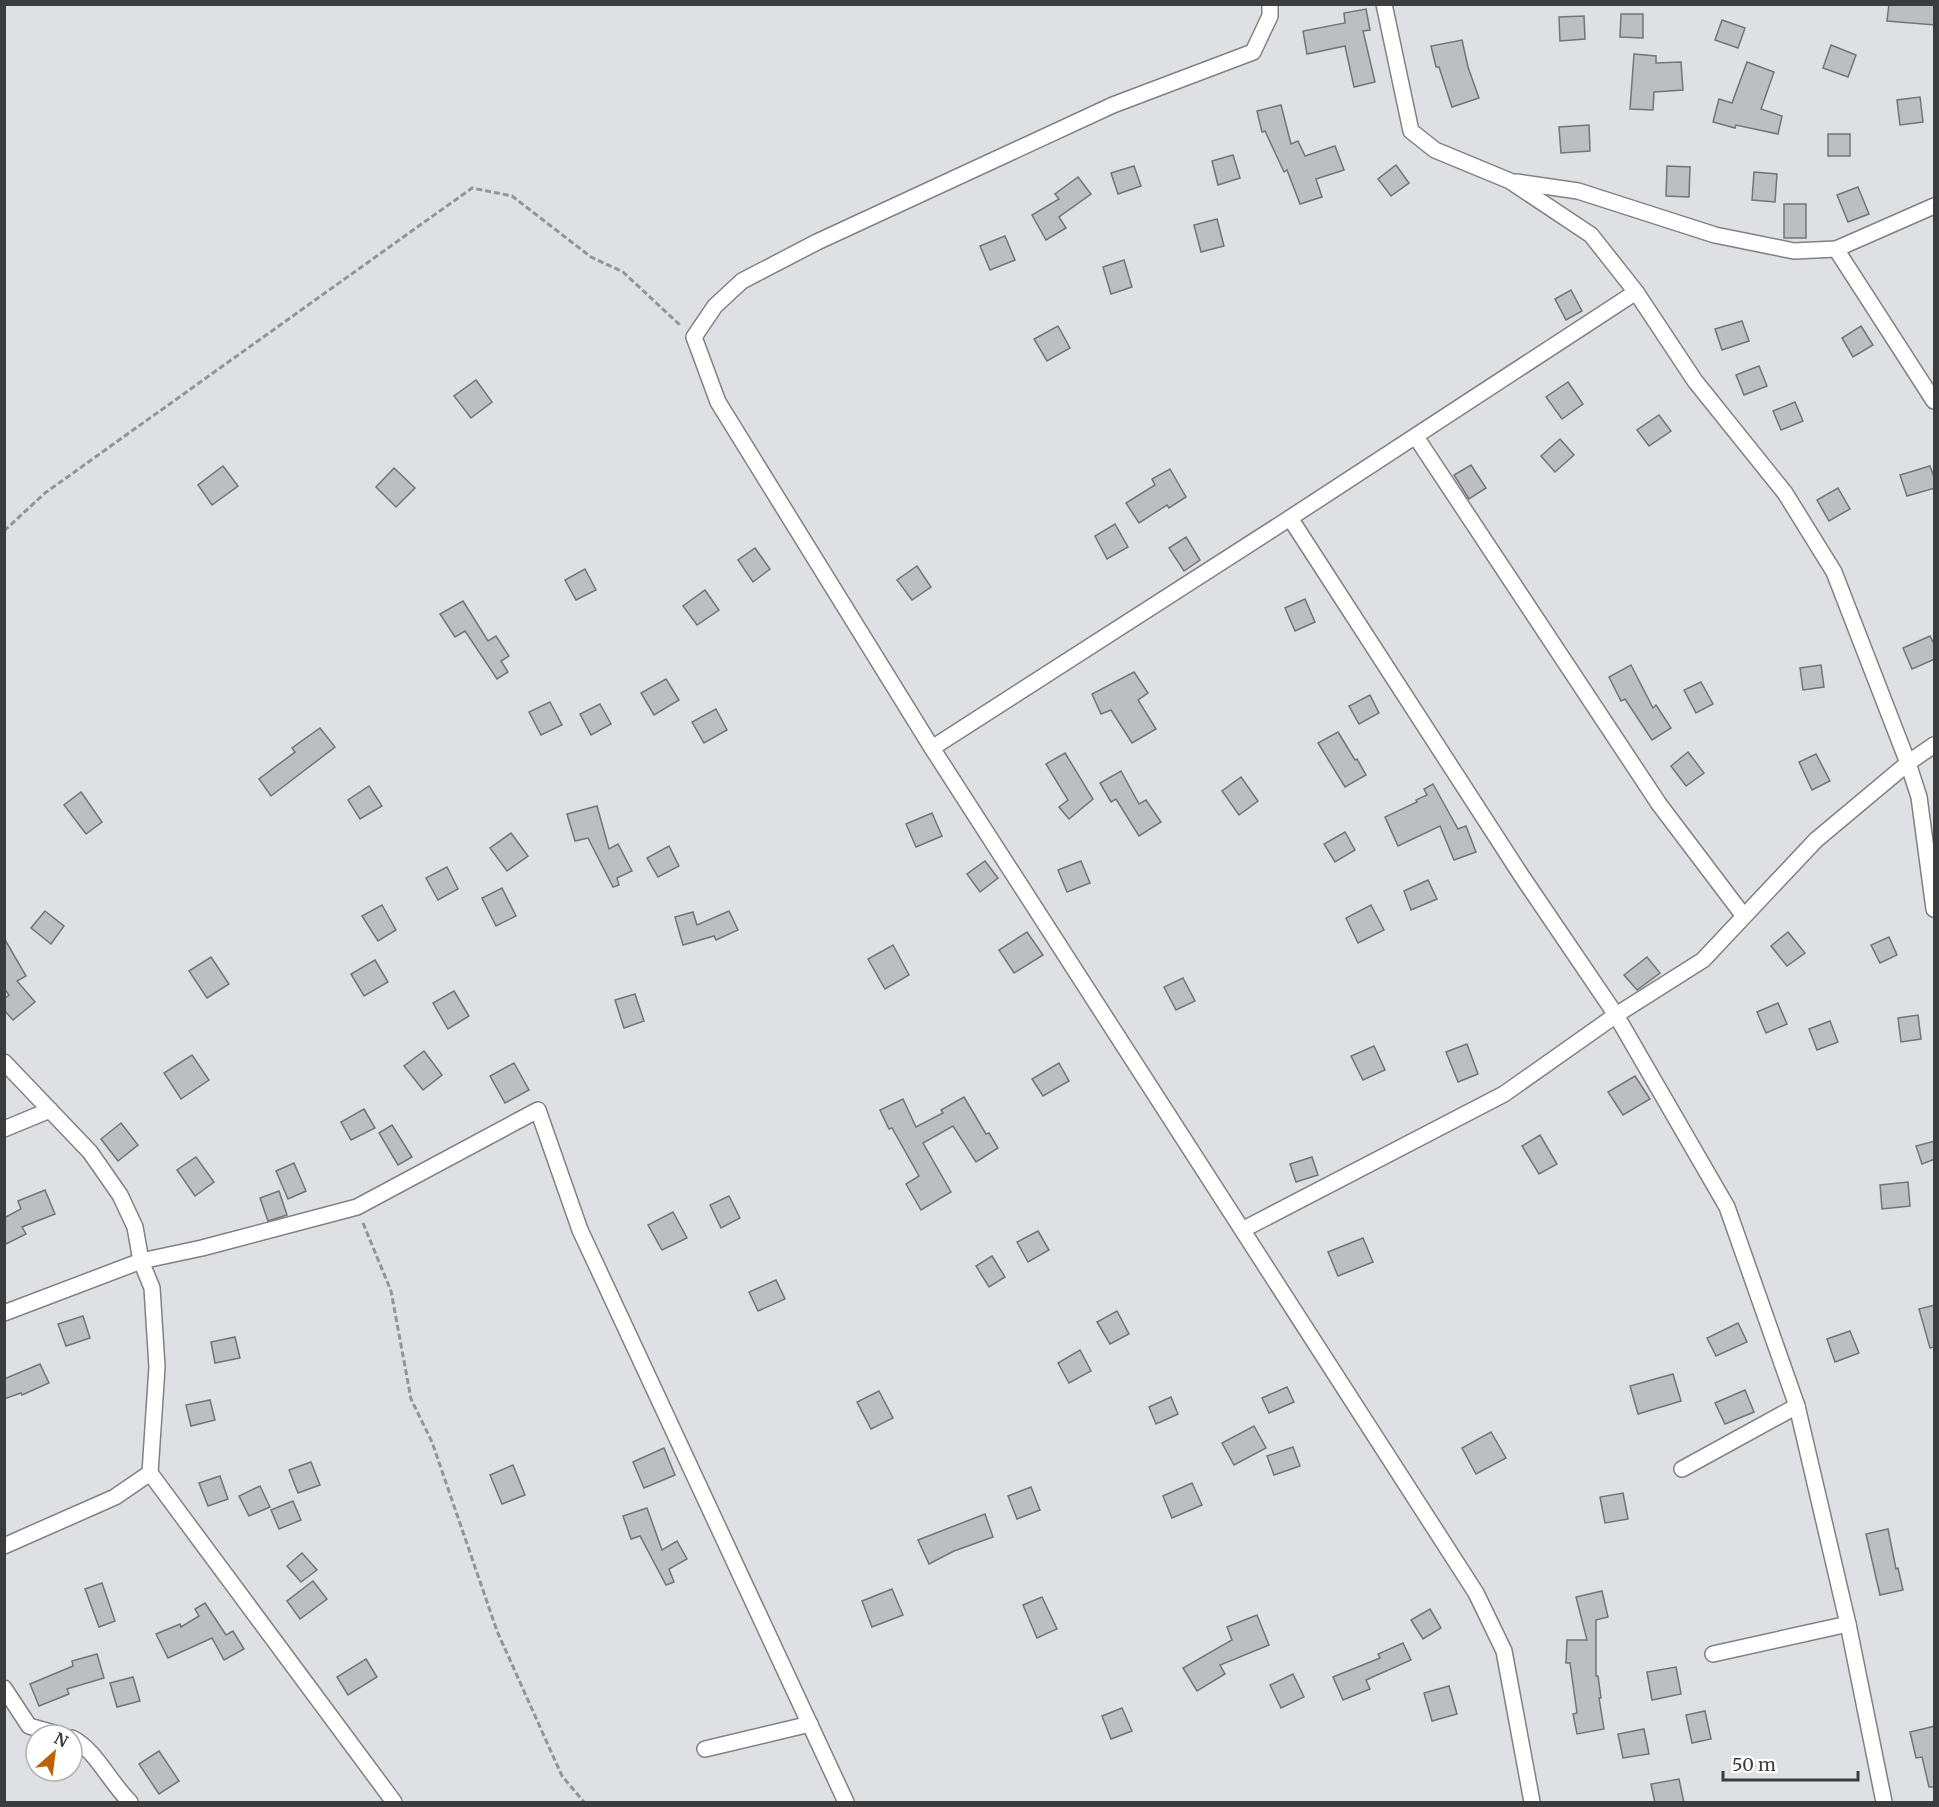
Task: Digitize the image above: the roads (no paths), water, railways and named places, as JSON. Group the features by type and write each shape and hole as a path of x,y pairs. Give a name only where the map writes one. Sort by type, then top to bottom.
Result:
{"street":[{"path":"1270,4 1270,16 1253,52 1113,105 817,242 742,281 715,306 694,337 718,402 933,748 1244,1228 1476,1593 1504,1650 1532,1803"},
{"path":"1384,4 1411,131 1435,150 1510,181 1591,235 1636,292 1695,381 1785,493 1834,572 1908,763 1919,798 1935,909"},
{"path":"1510,181 1578,191 1715,235 1794,251 1836,249 1935,206"},
{"path":"1836,249 1935,401"},
{"path":"933,748 1416,437 1636,292"},
{"path":"1416,437 1659,804 1743,915"},
{"path":"1290,518 1521,875 1616,1016 1727,1207 1797,1406 1848,1624 1884,1803"},
{"path":"1244,1228 1504,1094 1616,1016 1703,960 1816,840 1908,763 1935,745"},
{"path":"4,1062 90,1152 120,1195 135,1227 141,1261 152,1288 157,1367 150,1473 394,1803"},
{"path":"4,1129 50,1110"},
{"path":"4,1313 141,1261 202,1248 357,1207 538,1110 580,1230 846,1803"},
{"path":"1682,1469 1797,1406"},
{"path":"4,1546 115,1497 150,1473"},
{"path":"1713,1654 1848,1624"},
{"path":"4,1688 27,1723"},
{"path":"705,1749 810,1724"},
{"path":"84,1747 130,1803"}]}
